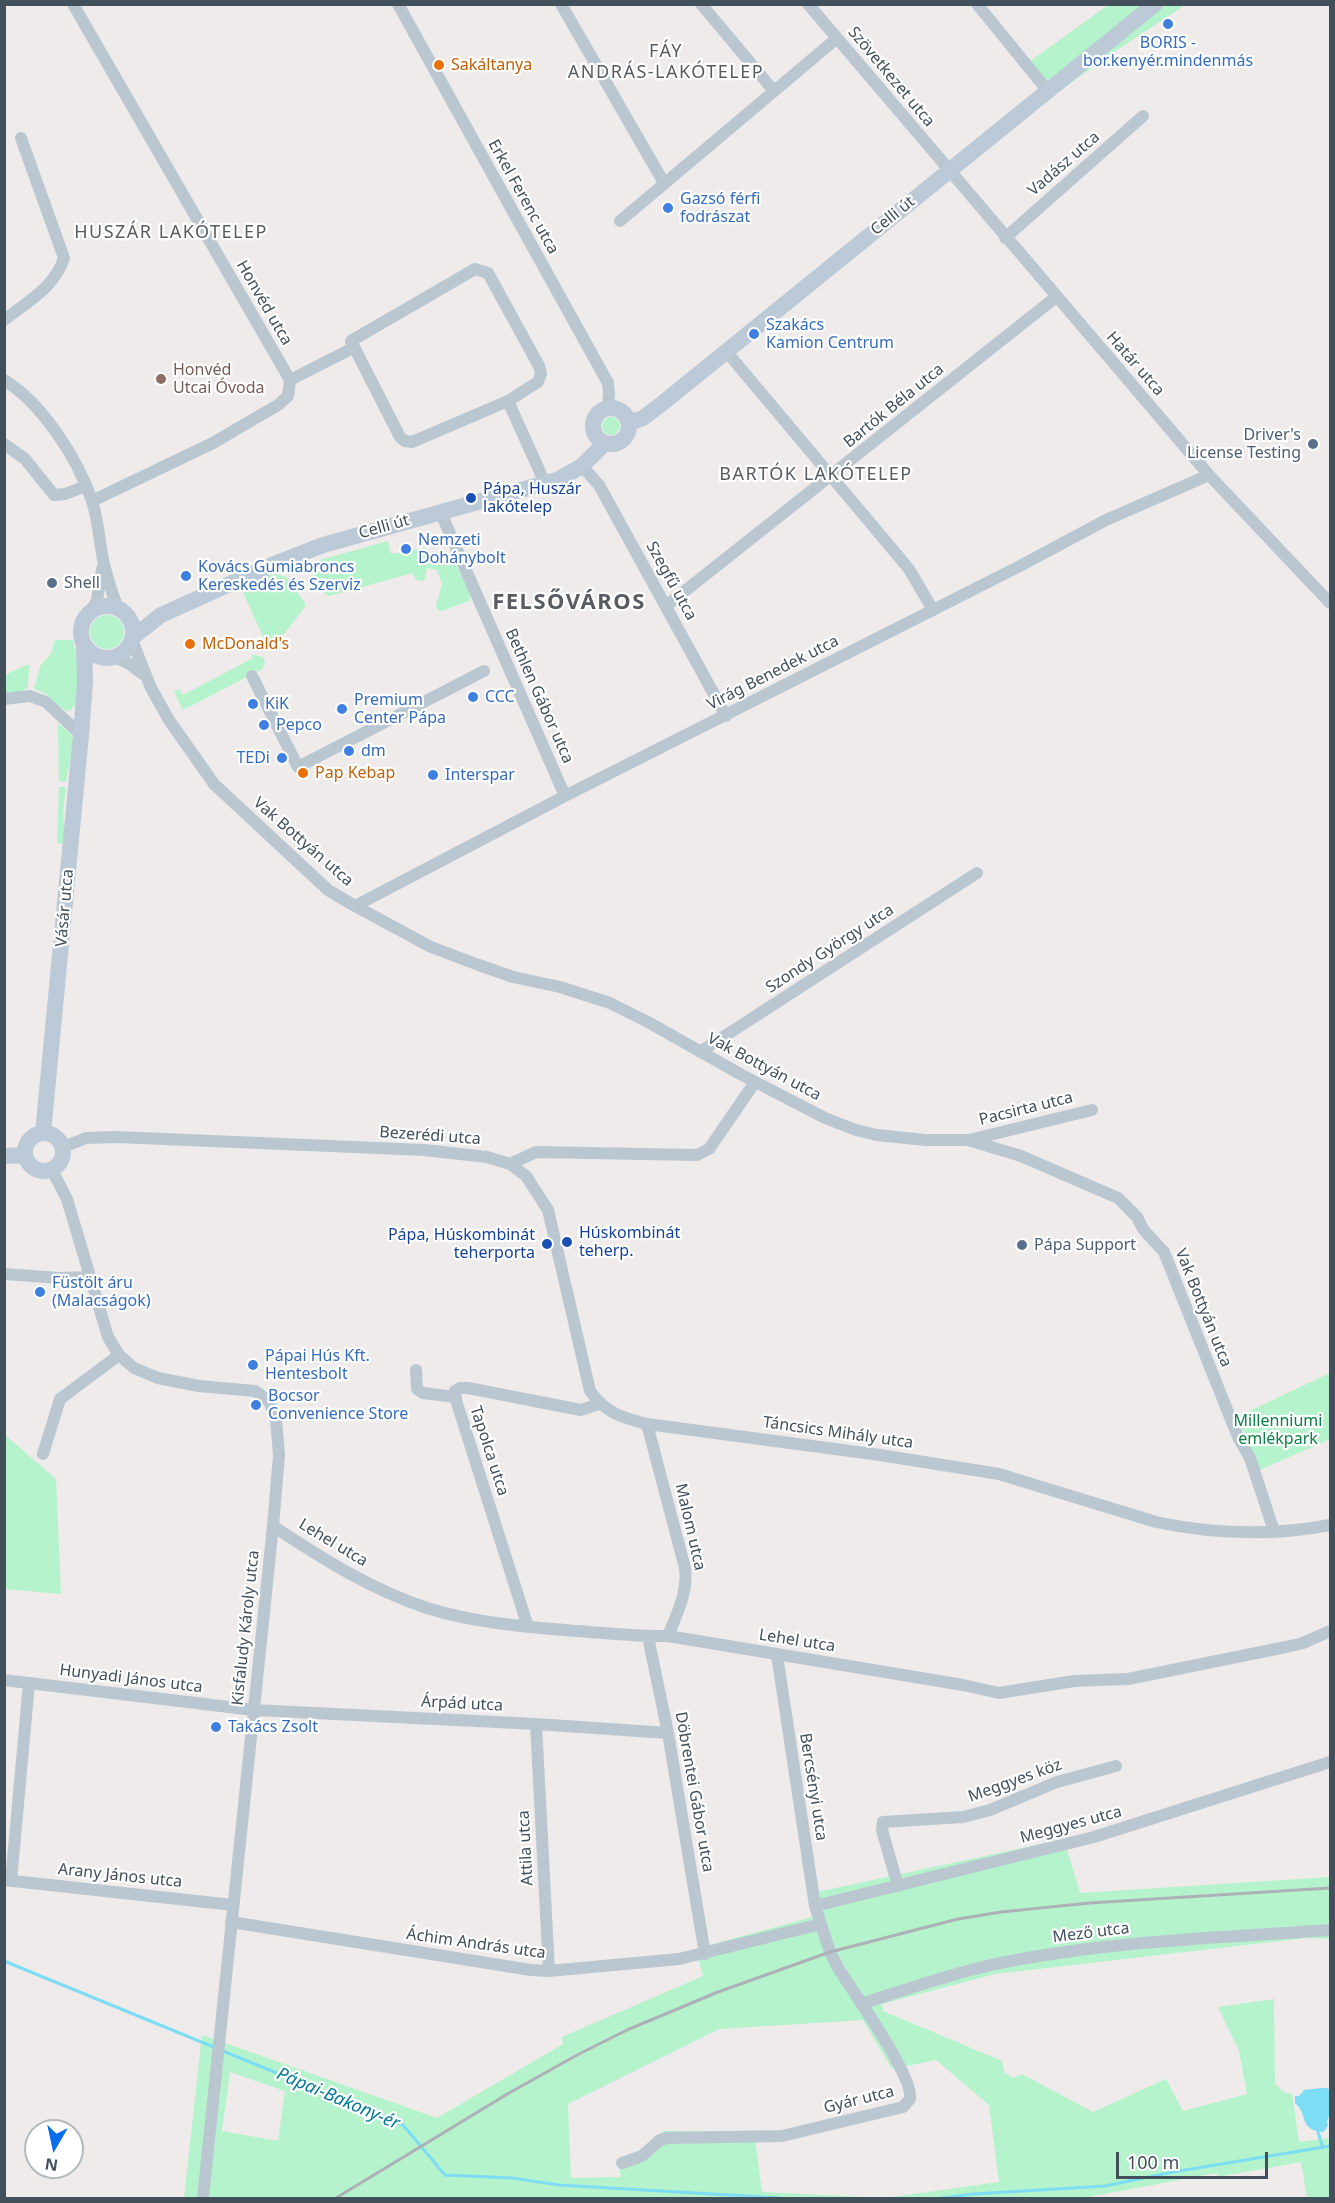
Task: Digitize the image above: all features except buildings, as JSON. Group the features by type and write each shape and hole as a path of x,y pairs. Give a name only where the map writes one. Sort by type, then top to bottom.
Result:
{"street":[{"name":"Honvéd utca","path":"73,4 290,380"},
{"name":"Erkel Ferenc utca","path":"398,4 608,383 608,408"},
{"path":"561,4 664,183"},
{"path":"701,4 774,91"},
{"name":"Szövetkezet utca","path":"808,4 949,172"},
{"path":"977,4 1047,90"},
{"name":"Celli út","path":"132,639 161,615 272,565 323,545 557,480 582,466 605,443 611,445 623,441 627,436 630,423 643,418 1155,4"},
{"path":"620,221 836,39"},
{"name":"Vadász utca","path":"1005,238 1143,116"},
{"path":"4,320 49,285 60,271 64,258 21,138"},
{"name":"Határ utca","path":"949,172 1209,475 1330,603"},
{"path":"475,269 482,270 488,273 539,366 541,374 538,382 532,388 508,401 412,442 405,441 400,436 351,341 475,269"},
{"name":"Bartók Béla utca","path":"666,606 1056,297"},
{"path":"92,501 213,443 278,405 288,396 290,380 353,348"},
{"path":"726,351 909,569 933,610"},
{"path":"4,380 42,414 69,450 92,501 110,588 121,610 132,623 132,639 124,651 110,657 85,682"},
{"path":"508,401 545,483"},
{"path":"605,443 599,440 593,428 597,416 608,408 619,410 624,413 630,423"},
{"path":"4,444 25,459 54,495 65,494 86,486"},
{"name":"Szegfű utca","path":"582,466 599,485 726,716"},
{"name":"Virág Benedek utca","path":"355,906 565,796 726,716 1106,520 1209,475"},
{"name":"Bethlen Gábor utca","path":"440,511 565,796"},
{"path":"103,562 97,600 82,624 84,644 93,654 128,663 145,675"},
{"path":"91,611 109,606 121,610"},
{"name":"Celli út","path":"121,610 144,616 161,615"},
{"name":"Vak Bottyán utca","path":"132,639 145,675 169,720 214,784 328,890 355,906 431,947 513,977 560,987 610,1003 755,1082 825,1118 856,1130 877,1135 925,1140 968,1140 1015,1154 1118,1198 1137,1217 1143,1229 1164,1252 1238,1437 1250,1458 1274,1531"},
{"name":"Vásár utca","path":"43,1133 81,735 85,682 84,644"},
{"path":"252,676 298,767 484,670"},
{"path":"4,699 30,696 46,702 81,735"},
{"name":"Szondy György utca","path":"700,1052 977,873"},
{"path":"599,1404 590,1391 548,1210 526,1176 510,1164 536,1152 697,1155 709,1149 755,1082"},
{"name":"Pacsirta utca","path":"968,1140 1092,1110"},
{"path":"37,1134 55,1136 63,1147 62,1160 52,1170 40,1172 35,1170 30,1166 25,1155 27,1143 37,1134"},
{"name":"Bezerédi utca","path":"63,1147 86,1138 117,1137 424,1150 487,1157 510,1164"},
{"path":"4,1156 25,1155"},
{"path":"44,1454 60,1399 119,1355 108,1337 88,1277 67,1199 52,1170"},
{"path":"4,1274 60,1278 88,1277"},
{"name":"Kisfaludy Károly utca","path":"119,1355 134,1368 158,1378 199,1386 255,1391 269,1401 276,1419 279,1455 273,1526 203,2199"},
{"path":"416,1370 417,1389 455,1397"},
{"name":"Tapolca utca","path":"528,1627 455,1391 468,1388 581,1410 599,1404"},
{"name":"Táncsics Mihály utca","path":"599,1404 615,1416 647,1424 999,1474 1156,1522 1181,1527 1228,1532 1304,1530 1330,1525"},
{"name":"Malom utca","path":"647,1424 687,1580 668,1636"},
{"name":"Lehel utca","path":"273,1526 348,1573 405,1600 450,1614 528,1627 648,1637 668,1636 999,1693 1074,1681 1128,1679 1245,1657 1303,1643 1330,1631"},
{"name":"Döbrentei Gábor utca","path":"648,1637 668,1733 705,1954"},
{"name":"Bercsényi utca","path":"777,1655 815,1906 821,1924"},
{"name":"Hunyadi János utca","path":"4,1680 254,1710"},
{"path":"8,1880 29,1683"},
{"name":"Árpád utca","path":"254,1710 668,1733"},
{"name":"Attila utca","path":"536,1724 549,1971"},
{"name":"Meggyes utca","path":"815,1906 1094,1837 1330,1762"},
{"name":"Meggyes köz","path":"898,1886 882,1830 884,1822 963,1816 990,1810 1057,1782 1116,1766"},
{"name":"Arany János utca","path":"8,1880 233,1905"},
{"name":"Áchim András utca","path":"231,1922 549,1971 678,1959 821,1924"},
{"name":"Gyár utca","path":"622,2163 642,2156 660,2140 667,2138 782,2136 907,2104 911,2094 900,2066 838,1968 821,1924"},
{"name":"Mező utca","path":"861,2004 950,1975 1025,1959 1098,1948 1330,1930"}],"green space":[{"path":"1108,5 1185,5 1105,58 1048,100 1022,67"},
{"path":"607,417 615,417 620,422 618,433 607,435 602,430 602,422"},
{"path":"388,541 391,554 425,548 432,562 451,554 471,595 469,601 442,611 438,610 436,606 442,584 437,570 427,568 424,581 416,580 413,573 329,596 319,588 313,568 320,560"},
{"path":"273,573 286,577 305,603 305,607 273,648 268,648 242,590 243,585"},
{"path":"107,615 119,620 124,632 119,644 107,649 95,644 90,632 95,620"},
{"path":"55,640 73,640 78,663 77,702 70,711 61,708 46,694 34,688 40,666 50,655"},
{"path":"251,654 263,657 265,663 262,669 183,710 174,692 179,689 183,695 253,658"},
{"path":"29,664 28,687 22,692 5,694 5,675"},
{"path":"58,724 69,732 74,741 66,782 59,781"},
{"path":"59,787 66,787 63,812 65,837 63,843 59,844 57,842"},
{"name":"Millenniumi emlékpark","path":"1330,1373 1330,1439 1260,1470 1237,1417"},
{"path":"5,1435 56,1479 61,1594 5,1589"},
{"path":"1064,1839 1080,1893 1330,1877 1330,1939 1306,1938 995,1974 882,2004 883,2011 1002,2061 1004,2072 1013,2078 1022,2074 1093,2112 1166,2079 1183,2111 1247,2094 1239,2051 1218,2007 1274,1999 1275,2084 1285,2093 1292,2093 1299,2142 1330,2138 1330,2198 1307,2198 1301,2162 1218,2177 1216,2173 1083,2198 885,2198 184,2198 202,2035 437,2118 563,2044 562,2037 703,1976 695,1949 812,1917 808,1894","holes":["863,2020 892,2069 936,2060 989,2105 999,2182 885,2198 762,2192 754,2132 663,2131 647,2148 618,2159 621,2177 571,2178 568,2104 719,2029","230,2072 285,2091 278,2141 222,2131"]}],"water":[{"path":"1328,2088 1331,2100 1328,2126 1323,2132 1315,2131 1307,2125 1302,2112 1295,2103 1295,2096 1299,2096 1304,2090"}],"waterway":[{"name":"Pápai-Bakony-ér","path":"4,1961 216,2048"},
{"name":"Pápai-Bakony-ér","path":"223,2051 403,2125 445,2175 512,2178 559,2185 780,2198"},
{"path":"1318,2132 1323,2148"},
{"name":"Pápai-Bakony-ér","path":"942,2198 1105,2186 1173,2172 1330,2146"}],"railway":[{"path":"336,2198 509,2093 627,2030 718,1992 830,1952 958,1919 1001,1912 1090,1903 1330,1888"}],"place":[{"name":"BORIS - bor.kenyér.mindenmás","path":"1168,24"},
{"name":"Sakáltanya","path":"439,65"},
{"name":"Gazsó férfi fodrászat","path":"668,208"},
{"name":"Szakács Kamion Centrum","path":"754,334"},
{"name":"Honvéd Utcai Óvoda","path":"161,379"},
{"name":"Driver's License Testing","path":"1313,444"},
{"name":"Pápa, Huszár lakótelep","path":"471,498"},
{"name":"Nemzeti Dohánybolt","path":"406,549"},
{"name":"Kovács Gumiabroncs Kereskedés és Szerviz","path":"186,576"},
{"name":"Shell","path":"52,583"},
{"name":"McDonald's","path":"190,644"},
{"name":"CCC","path":"473,697"},
{"name":"KiK","path":"253,704"},
{"name":"Premium Center Pápa","path":"342,709"},
{"name":"Pepco","path":"264,725"},
{"name":"dm","path":"349,751"},
{"name":"TEDi","path":"282,758"},
{"name":"Pap Kebap","path":"303,773"},
{"name":"Interspar","path":"433,775"},
{"name":"Húskombinát teherp.","path":"567,1242"},
{"name":"Pápa, Húskombinát teherporta","path":"547,1244"},
{"name":"Pápa Support","path":"1022,1245"},
{"name":"Füstölt áru (Malacságok)","path":"40,1292"},
{"name":"Pápai Hús Kft. Hentesbolt","path":"253,1365"},
{"name":"Bocsor Convenience Store","path":"256,1405"},
{"name":"Takács Zsolt","path":"216,1727"}],"district":[{"name":"FÁY ANDRÁS-LAKÓTELEP","path":"666,62"},
{"name":"HUSZÁR LAKÓTELEP","path":"171,233"},
{"name":"BARTÓK LAKÓTELEP","path":"816,475"},
{"name":"FELSŐVÁROS","path":"569,603"}]}
